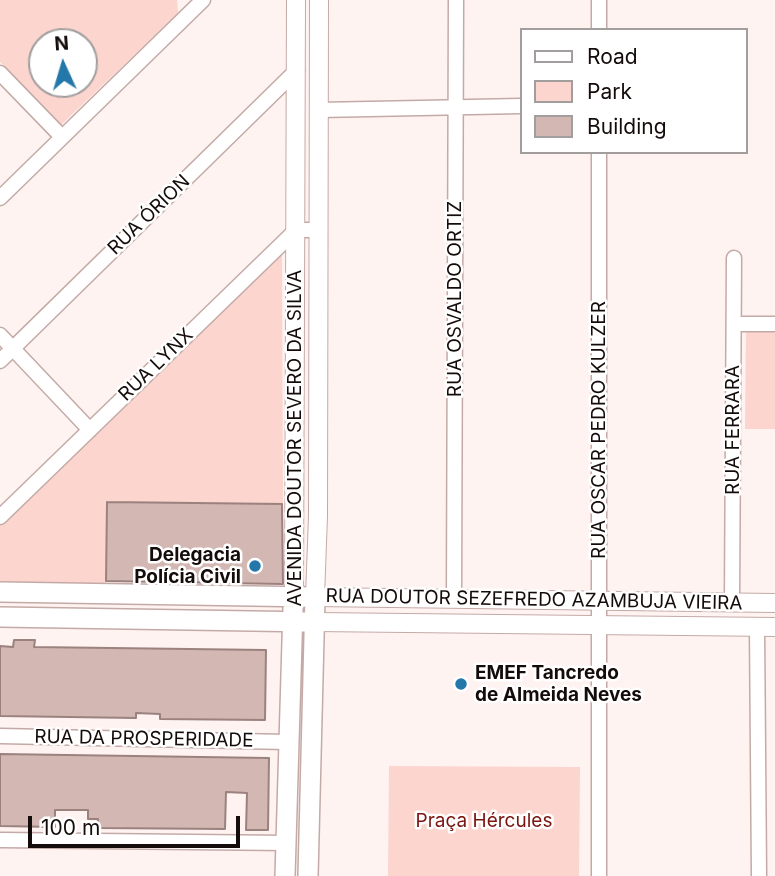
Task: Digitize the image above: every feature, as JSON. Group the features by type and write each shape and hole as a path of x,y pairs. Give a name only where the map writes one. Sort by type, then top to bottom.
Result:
{"main road":[{"name":"RUA DOUTOR SEZEFREDO AZAMBUJA VIEIRA","path":"0,593 315,597"},
{"path":"142,619 144,594"},
{"name":"AVENIDA DOUTOR SEVERO DA SILVA","path":"285,876 293,596"},
{"name":"AVENIDA DOUTOR SEVERO DA SILVA","path":"308,876 315,597"},
{"name":"RUA DOUTOR SEZEFREDO AZAMBUJA VIEIRA","path":"0,617 315,622"}],"street":[{"path":"0,198 190,6 203,0"},
{"name":"AVENIDA DOUTOR SEVERO DA SILVA","path":"293,596 296,516 296,0"},
{"name":"AVENIDA DOUTOR SEVERO DA SILVA","path":"315,597 318,516 319,0"},
{"name":"RUA OSVALDO ORTIZ","path":"454,599 456,0"},
{"path":"599,0 599,28"},
{"name":"RUA ÓRION","path":"0,361 297,70"},
{"path":"0,73 62,137"},
{"path":"319,110 520,106"},
{"name":"RUA OSCAR PEDRO KULZER","path":"599,154 599,876"},
{"path":"296,230 318,230"},
{"name":"RUA LYNX","path":"0,517 296,230"},
{"name":"RUA FERRARA","path":"732,603 734,258"},
{"path":"734,324 775,324"},
{"path":"0,335 90,430"},
{"path":"296,516 318,516"},
{"name":"RUA DOUTOR SEZEFREDO AZAMBUJA VIEIRA","path":"315,597 775,603"},
{"name":"RUA DOUTOR SEZEFREDO AZAMBUJA VIEIRA","path":"315,622 775,627"},
{"path":"757,627 759,876"},
{"name":"RUA DA PROSPERIDADE","path":"0,736 287,743"},
{"path":"0,840 286,843"}],"green space":[{"path":"0,0 177,0 178,13 98,90 98,28 28,28 28,91 0,62"},
{"path":"35,98 89,98 61,125"},
{"path":"282,250 283,504 107,502 106,585 0,585 0,525"},
{"path":"746,330 775,330 775,429 745,429"},
{"name":"Praça Hércules","path":"389,766 580,767 579,876 388,876"}],"building":[{"path":"107,502 282,504 283,584 106,581"},
{"path":"14,640 35,640 34,647 266,650 265,720 160,719 160,714 136,713 136,718 0,716 0,646 13,647"},
{"path":"0,754 269,758 268,830 246,830 247,793 226,792 225,829 97,828 98,819 88,819 88,810 55,810 55,827 0,826"}],"place":[{"name":"Delegacia Polícia Civil","path":"255,566"},
{"name":"EMEF Tancredo de Almeida Neves","path":"461,684"}]}
